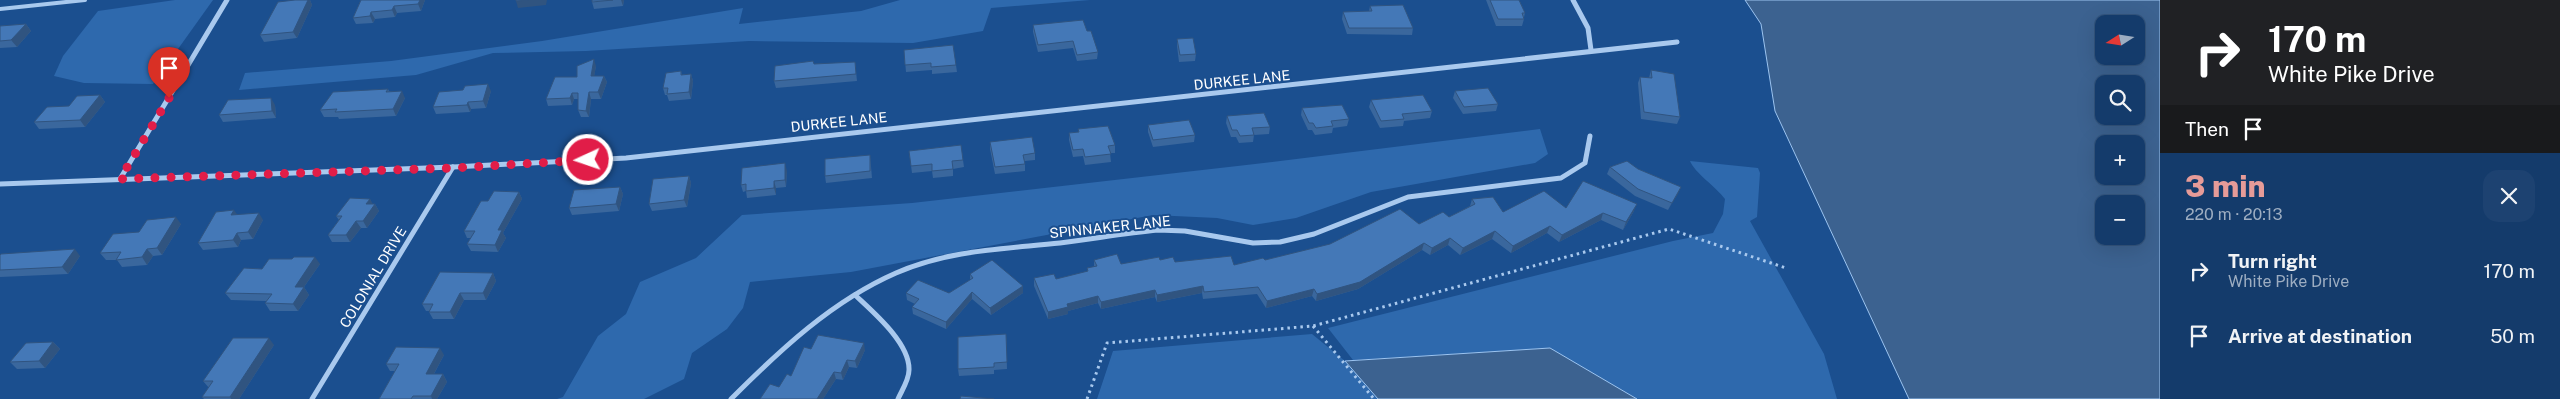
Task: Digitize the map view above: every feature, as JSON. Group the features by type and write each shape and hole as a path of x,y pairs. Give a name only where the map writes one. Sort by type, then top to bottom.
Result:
{"street":[{"path":"120,179 227,0"},
{"path":"1573,0 1588,28 1591,50"},
{"name":"DURKEE LANE","path":"0,184 453,168 626,158 1252,91 1591,50 1677,42"},
{"name":"SPINNAKER LANE","path":"731,399 793,341 823,316 855,295 896,273 927,263 979,252 1171,230 1249,243 1278,242 1311,236 1337,227 1385,203 1408,197 1561,178 1585,163 1590,136"},
{"name":"COLONIAL DRIVE","path":"312,399 453,168"},
{"path":"855,295 890,330 904,350 910,368 898,399"}],"lane":[{"path":"0,9 85,0"}],"path":[{"path":"1087,399 1107,343 1314,326 1669,229 1786,268"},
{"path":"1314,326 1374,399"}],"shaded area":[{"path":"175,0 213,0 153,84 84,83 54,76 63,56 98,11"},
{"path":"900,0 1090,0 991,8 983,31 913,43 749,41 586,51 493,53 416,75 239,90 245,73 391,61 542,41 743,8 739,24 861,11"},
{"path":"1745,0 2160,0 2160,399 1909,399 1775,111 1761,24"},
{"path":"1540,129 1548,154 1535,163 1371,192 1296,218 1253,225 1217,218 1153,215 851,272 750,282 743,308 727,329 692,353 684,379 644,399 557,399 563,397 598,336 626,314 640,282 696,258 742,215 912,203"},
{"path":"1690,161 1758,168 1760,173 1757,217 1750,221 1824,354 1837,399 1637,399 1549,348 1353,360 1328,328 1673,241 1713,233 1723,214 1725,199 1696,170"},
{"path":"1312,334 1345,361 1378,399 1097,399 1113,351"},
{"path":"1550,348 1637,399 1378,399 1345,361"}],"building":[{"path":"308,0 293,32 260,35 278,2"},
{"path":"361,0 420,0 418,4 394,6 392,10 371,12 370,16 353,18"},
{"path":"592,0 613,0 592,2"},
{"path":"1490,0 1519,0 1525,13 1522,13 1524,19 1498,19"},
{"path":"1403,5 1413,28 1349,28 1343,12 1372,11 1370,6"},
{"path":"1083,20 1087,31 1091,31 1098,52 1077,55 1073,41 1038,45 1033,25"},
{"path":"26,24 11,40 0,41 0,26"},
{"path":"1193,38 1196,54 1180,55 1177,39"},
{"path":"953,45 956,65 931,67 931,63 905,65 904,50"},
{"path":"594,59 591,76 604,76 598,92 589,92 586,111 578,110 578,93 572,93 570,98 546,99 555,77 577,77 577,66"},
{"path":"813,61 814,64 855,62 856,74 774,81 775,66"},
{"path":"1651,70 1674,74 1680,117 1644,112 1640,77 1652,78"},
{"path":"681,71 681,75 691,74 689,92 667,94 668,88 663,88 666,73"},
{"path":"488,84 483,101 468,102 467,105 433,107 439,92 463,90 465,86"},
{"path":"1488,88 1498,104 1464,107 1455,91"},
{"path":"388,89 386,92 402,91 393,109 335,112 337,109 320,110 333,92"},
{"path":"100,95 80,120 34,122 47,107 69,106 77,96"},
{"path":"1423,95 1432,111 1402,114 1404,119 1381,121 1371,100"},
{"path":"271,98 272,111 219,115 228,100"},
{"path":"1342,105 1349,119 1331,121 1333,126 1316,128 1313,123 1309,123 1302,108"},
{"path":"1264,113 1270,127 1252,128 1254,135 1240,136 1237,130 1232,130 1227,116"},
{"path":"1189,120 1195,135 1153,140 1148,125"},
{"path":"1108,126 1115,145 1108,146 1111,154 1085,157 1083,149 1073,150 1069,133 1079,132 1078,129"},
{"path":"1032,137 1035,153 1023,155 1025,164 995,167 990,142"},
{"path":"961,145 963,160 952,161 953,169 932,171 932,164 911,166 909,151"},
{"path":"870,155 870,171 825,176 825,159"},
{"path":"1627,161 1638,169 1681,187 1672,203 1638,189 1610,167"},
{"path":"785,163 785,180 774,181 774,188 746,191 746,184 741,185 742,168"},
{"path":"689,176 684,200 649,204 653,179"},
{"path":"1583,181 1637,204 1626,222 1603,213 1562,235 1550,226 1513,246 1495,231 1463,248 1450,238 1432,248 1424,243 1360,282 1317,294 1314,289 1267,301 1258,287 1204,292 1203,286 1157,295 1155,290 1101,302 1098,296 1067,304 1068,307 1048,312 1034,278 1054,274 1056,279 1088,271 1087,268 1097,266 1094,260 1117,254 1121,264 1159,257 1160,260 1173,257 1175,262 1231,256 1234,265 1263,258 1265,260 1330,244 1400,209 1419,224 1443,212 1449,217 1475,204 1472,199 1493,197 1503,212 1544,191 1566,208"},
{"path":"620,187 616,204 569,208 574,190"},
{"path":"494,191 519,192 498,230 502,230 495,245 467,244 475,231 464,231 481,201 488,201"},
{"path":"350,198 370,199 366,204 375,204 363,221 356,221 346,235 328,235 342,216 336,216"},
{"path":"234,210 231,215 259,213 248,232 237,233 233,240 198,243 216,212"},
{"path":"176,217 157,248 147,249 142,257 116,260 121,252 100,253 113,234 139,232 147,220"},
{"path":"75,249 62,267 0,270 1,254"},
{"path":"294,257 315,257 295,287 304,287 293,304 265,303 272,294 225,293 244,268 262,269 269,259 292,259"},
{"path":"992,260 1023,286 990,308 972,292 946,322 912,307 919,299 906,293 918,280 949,293 973,278 970,274"},
{"path":"440,272 493,273 483,293 460,293 450,312 429,312 433,304 422,304"},
{"path":"1006,334 1007,362 994,363 994,367 958,369 958,337"},
{"path":"818,335 864,343 855,361 847,360 841,373 834,372 817,399 760,399 770,384 779,387 787,374 791,376 804,347 811,349"},
{"path":"233,338 269,338 230,397 202,397 213,381 203,381"},
{"path":"53,342 39,361 10,362 26,343"},
{"path":"396,347 440,348 426,374 443,374 431,396 413,396 411,399 379,399 399,364 386,364"},
{"path":"961,396 994,399 960,399"}],"route":[{"path":"169,98 120,179 453,168 588,160"}]}
